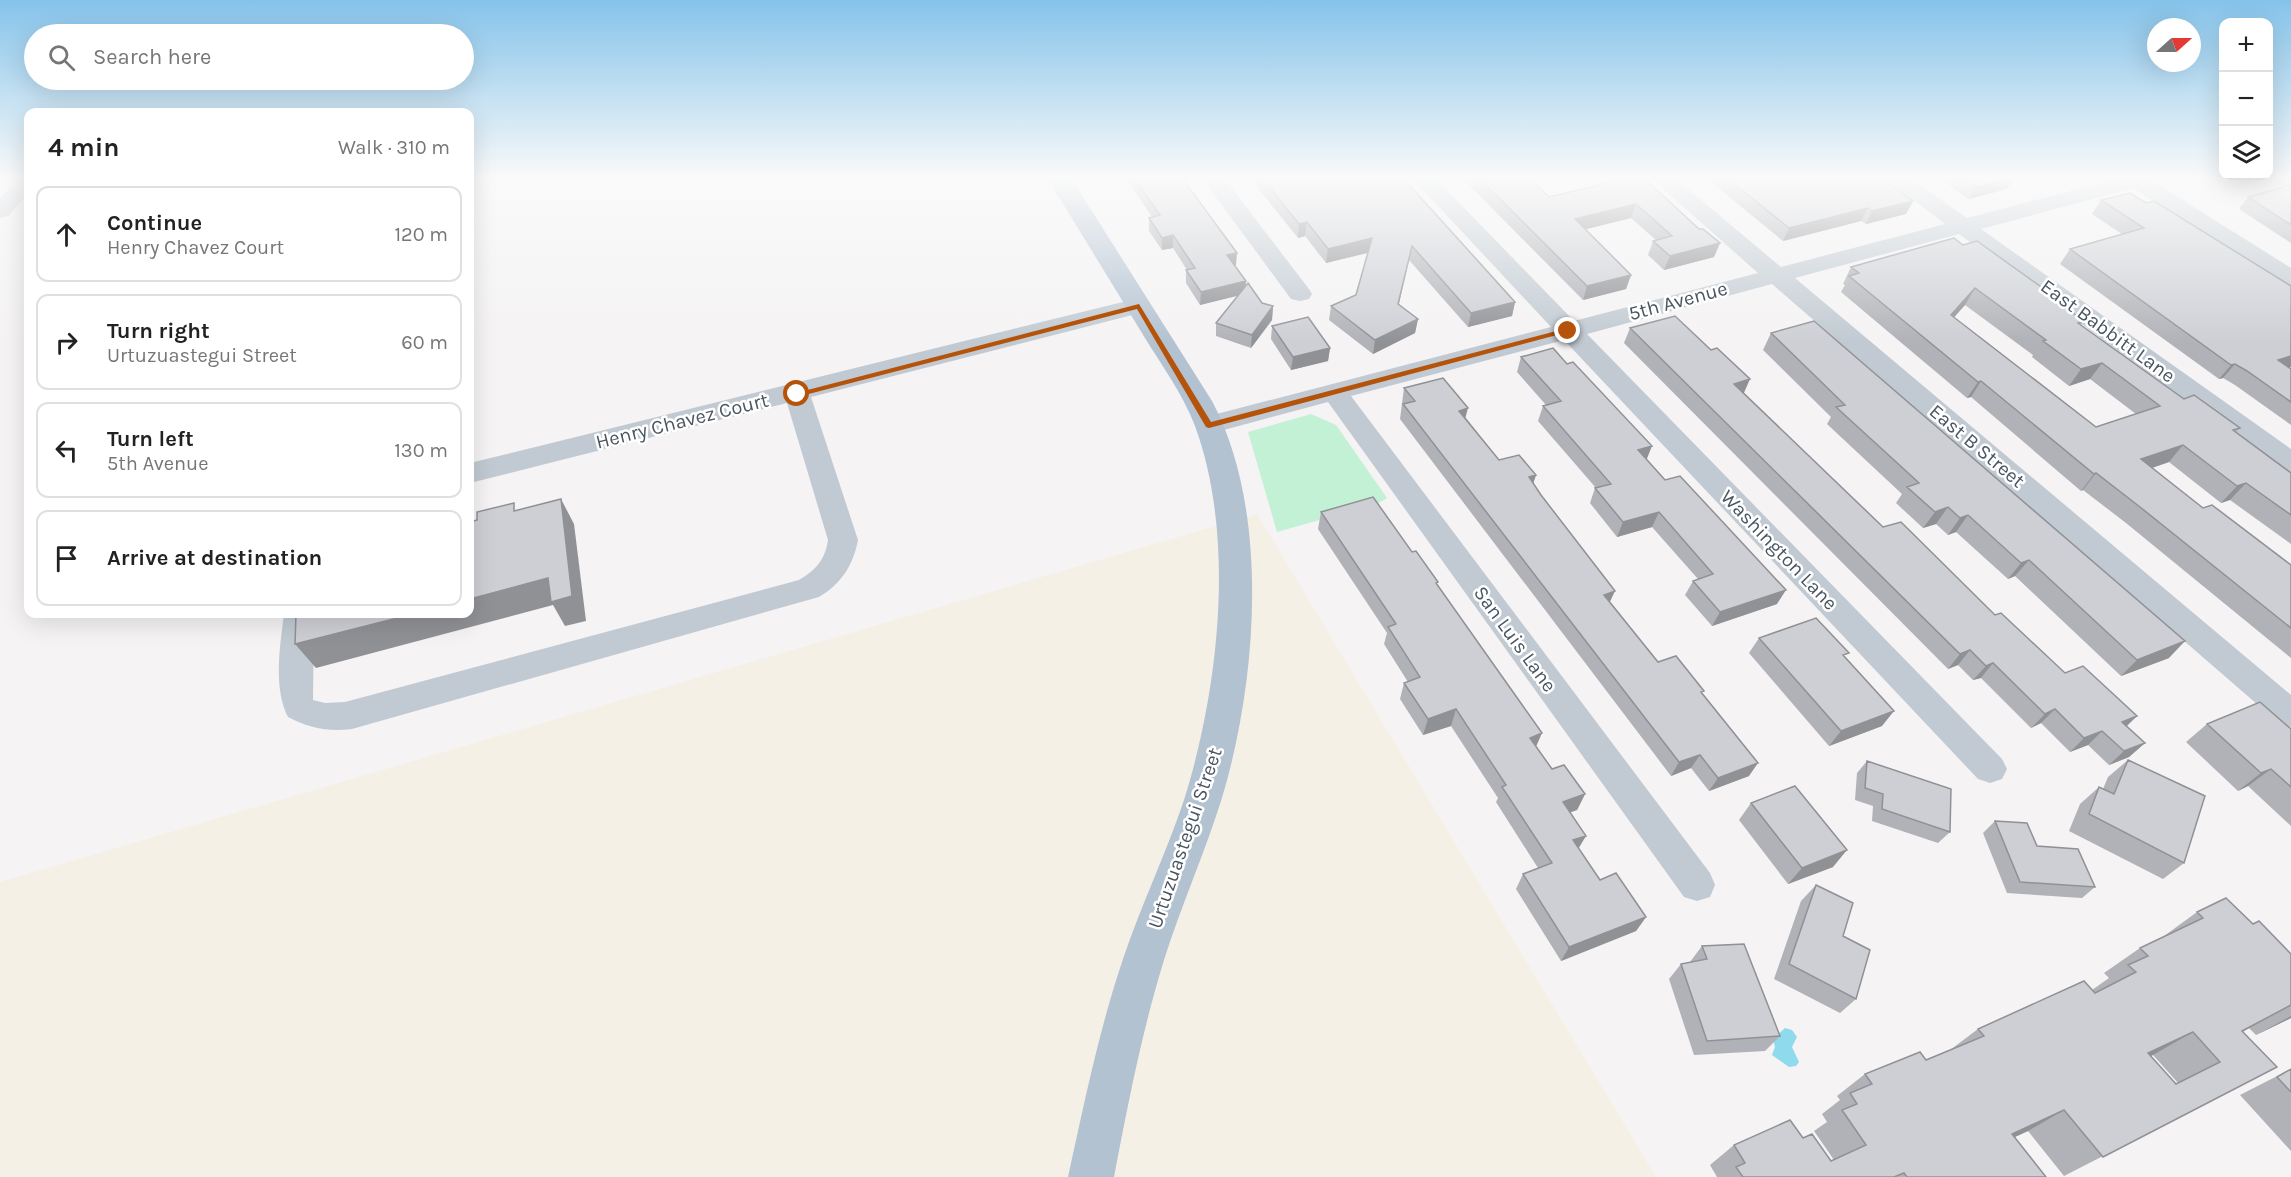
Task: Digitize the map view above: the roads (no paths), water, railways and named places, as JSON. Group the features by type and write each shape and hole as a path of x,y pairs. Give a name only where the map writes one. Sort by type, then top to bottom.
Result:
{"main road":[{"name":"Urtuzuastegui Street","path":"1091,1177 1105,1108 1144,960 1199,808 1222,726 1231,655 1233,562 1223,472 1209,425 1093,233"}],"street":[{"path":"1254,233 1300,294"},
{"name":"Washington Lane","path":"1476,233 1990,769"},
{"name":"East B Street","path":"1727,233 2291,714"},
{"name":"5th Avenue","path":"1209,425 1937,233"},
{"name":"East Babbitt Lane","path":"1973,233 2291,463"},
{"path":"2221,233 2291,278"},
{"name":"Henry Chavez Court","path":"474,472 797,394 1139,306"},
{"name":"San Luis Lane","path":"1334,392 1697,885"},
{"path":"299,618 295,694 299,708 312,715 330,718 352,715 808,590 833,572 841,556 843,540 797,394"}],"water":[{"path":"1785,1028 1792,1030 1797,1037 1792,1047 1799,1062 1796,1066 1789,1067 1772,1055 1775,1047 1773,1039"}]}
